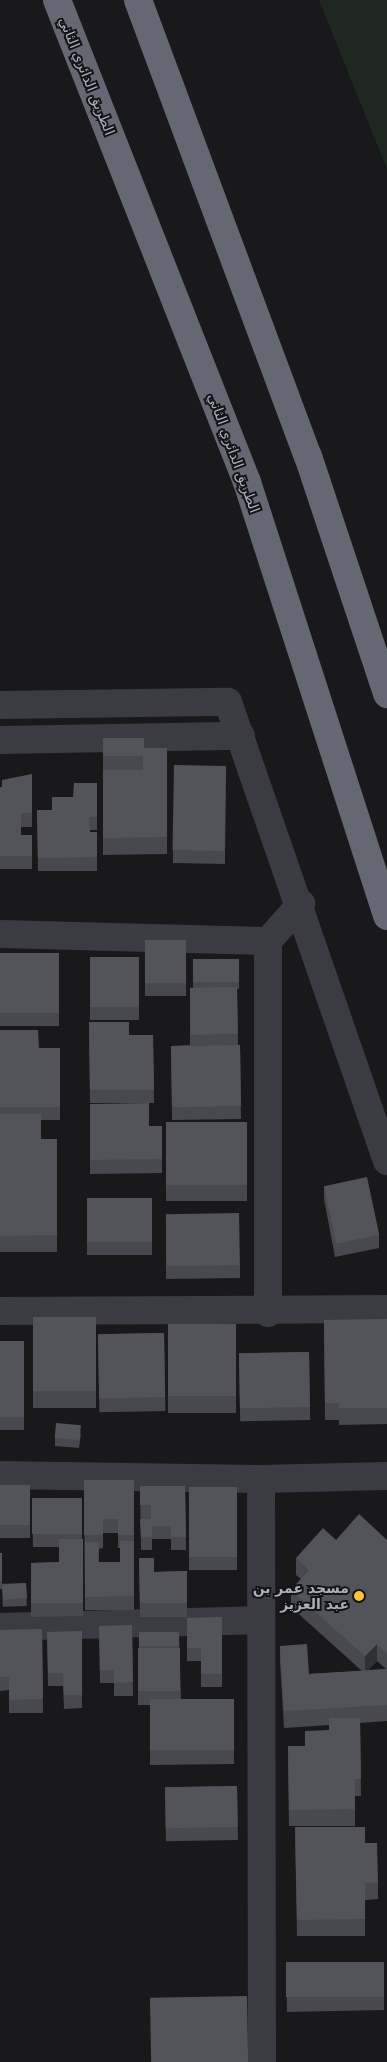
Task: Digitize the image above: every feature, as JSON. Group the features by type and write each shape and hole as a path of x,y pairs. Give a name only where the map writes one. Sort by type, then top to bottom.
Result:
{"highway":[{"name":"الطريق الدائري الثاني","path":"57,0 247,482 387,916"},
{"path":"138,0 308,456 387,694"}],"street":[{"path":"0,705 228,702 301,904 387,1161"},
{"path":"0,740 241,736"},
{"path":"268,1313 268,941 301,904"},
{"path":"0,934 268,941"},
{"path":"0,1311 268,1313 387,1309"},
{"path":"0,1475 261,1479 387,1476"},
{"path":"261,1479 262,2062"},
{"path":"0,1627 260,1620"}],"shaded area":[{"path":"319,0 387,0 387,169"}],"building":[{"path":"103,738 144,738 144,748 167,748 167,837 103,838 103,770 143,770 143,756 103,756"},
{"path":"174,765 226,766 225,851 173,850"},
{"path":"32,774 32,813 21,813 21,835 32,835 32,856 0,856 0,787 2,787 2,780"},
{"path":"74,783 97,783 97,817 89,817 90,832 97,832 97,857 38,858 37,810 52,810 52,797 73,797"},
{"path":"145,940 186,940 186,983 145,983"},
{"path":"0,953 59,953 59,1013 0,1013"},
{"path":"90,957 139,957 139,1007 90,1007"},
{"path":"193,959 239,959 239,982 193,982"},
{"path":"237,987 238,1034 191,1035 190,988"},
{"path":"89,1022 129,1022 129,1035 153,1035 154,1090 90,1090"},
{"path":"0,1030 38,1030 39,1048 60,1048 60,1107 0,1107"},
{"path":"240,1045 241,1106 172,1107 171,1046"},
{"path":"149,1103 149,1126 162,1126 162,1159 90,1160 90,1104"},
{"path":"0,1114 41,1114 41,1139 57,1139 57,1235 0,1236"},
{"path":"166,1122 247,1122 247,1185 166,1185"},
{"path":"367,1177 379,1235 336,1244 324,1186"},
{"path":"87,1198 152,1198 152,1242 87,1242"},
{"path":"239,1213 240,1265 167,1266 166,1214"},
{"path":"33,1317 96,1317 96,1391 33,1391"},
{"path":"387,1319 387,1408 339,1408 339,1403 325,1403 324,1320"},
{"path":"168,1324 236,1324 236,1396 168,1396"},
{"path":"164,1333 165,1397 99,1398 98,1334"},
{"path":"0,1341 24,1341 24,1417 0,1417"},
{"path":"309,1352 310,1407 240,1408 239,1353"},
{"path":"56,1423 81,1425 80,1440 55,1438"},
{"path":"84,1480 134,1480 134,1535 118,1535 118,1519 103,1519 103,1535 84,1535"},
{"path":"0,1485 30,1485 30,1525 0,1525"},
{"path":"140,1486 185,1486 186,1537 171,1537 171,1526 152,1526 152,1537 141,1537 140,1519 151,1519 151,1505 140,1505"},
{"path":"189,1487 237,1487 237,1557 189,1557"},
{"path":"32,1498 82,1498 82,1534 32,1534"},
{"path":"359,1514 387,1540 387,1654 377,1644 365,1656 291,1590 309,1570 296,1558 323,1528 336,1540"},
{"path":"59,1539 83,1539 83,1603 31,1603 31,1563 59,1562"},
{"path":"120,1541 134,1541 134,1596 85,1597 85,1542 99,1542 98,1562 120,1562"},
{"path":"0,1553 2,1553 2,1581 0,1581"},
{"path":"139,1558 154,1558 154,1572 187,1571 187,1603 140,1603"},
{"path":"26,1583 27,1598 3,1600 2,1585"},
{"path":"222,1617 222,1674 201,1674 201,1648 187,1648 187,1618"},
{"path":"132,1625 133,1682 114,1683 114,1670 100,1670 99,1626"},
{"path":"42,1629 43,1699 9,1700 9,1677 0,1677 0,1630"},
{"path":"82,1631 82,1695 64,1695 63,1673 48,1673 47,1632"},
{"path":"139,1632 179,1632 179,1646 139,1646"},
{"path":"307,1644 309,1674 387,1669 387,1705 284,1711 280,1646"},
{"path":"138,1648 180,1648 180,1691 138,1691"},
{"path":"150,1699 234,1699 234,1750 150,1750"},
{"path":"329,1718 360,1718 361,1779 355,1779 355,1809 289,1810 288,1746 305,1746 305,1731 329,1730"},
{"path":"237,1786 238,1827 166,1828 165,1787"},
{"path":"295,1827 365,1827 365,1843 377,1843 378,1882 365,1883 365,1919 297,1920"},
{"path":"286,1962 384,1962 384,1997 286,1997"},
{"path":"247,1996 248,2062 151,2062 150,1998"}],"place":[{"name":"مسجد عمر بن عبد العزيز","path":"359,1596"}]}
